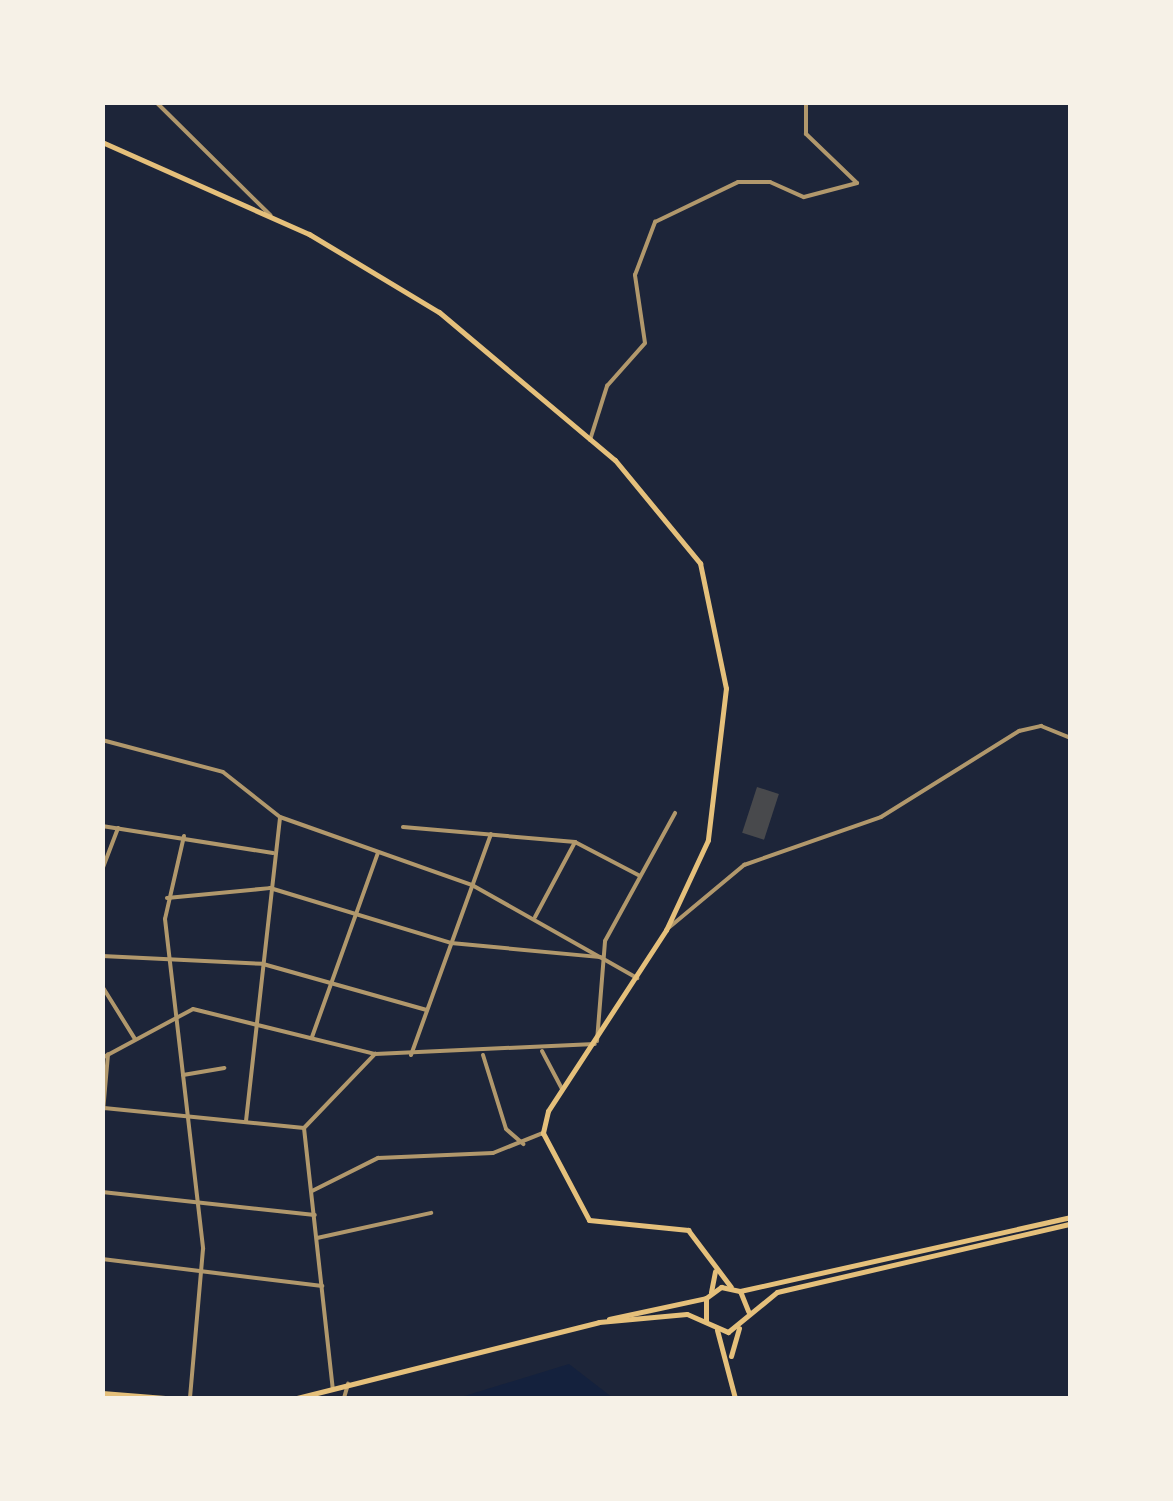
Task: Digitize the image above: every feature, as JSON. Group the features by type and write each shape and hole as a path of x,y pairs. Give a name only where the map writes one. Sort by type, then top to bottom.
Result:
{"main road":[{"path":"102,142 273,217 439,312 590,440 692,549 724,666 713,821 666,930 562,1089 543,1133 588,1220 610,1229 688,1230 731,1287 740,1291 1070,1216"},
{"path":"731,1364 739,1328 748,1315 787,1289 1070,1224"},
{"path":"708,1322 715,1268"},
{"path":"297,1398 517,1338 599,1322 731,1287"},
{"path":"740,1291 748,1315"},
{"path":"599,1322 679,1314 708,1322 717,1330 731,1364 735,1398"},
{"path":"717,1330 739,1328"},
{"path":"102,1392 164,1398"}],"street":[{"path":"156,102 273,217"},
{"path":"590,440 607,386 645,343 635,276 655,222 738,182 770,182 804,197 857,183 806,134 806,102"},
{"path":"666,930 754,861 882,817 1025,728 1057,730 1070,738"},
{"path":"102,740 222,772 280,818 472,885 637,978"},
{"path":"102,1123 105,1056 174,1015 203,1008 375,1054 542,1051 596,1042 600,957 674,813"},
{"path":"246,1122 273,853 280,818"},
{"path":"102,826 273,853"},
{"path":"403,827 575,842 640,876"},
{"path":"102,870 118,828"},
{"path":"412,1055 492,832"},
{"path":"184,836 166,898 167,956 200,1202 204,1271 190,1398"},
{"path":"534,919 575,842"},
{"path":"312,1037 378,852"},
{"path":"166,898 270,888 357,911 451,943 600,957"},
{"path":"102,956 167,956 263,964 332,979 427,1010"},
{"path":"102,986 136,1038"},
{"path":"542,1051 562,1089"},
{"path":"483,1053 503,1122 523,1144"},
{"path":"304,1128 375,1054"},
{"path":"184,1075 224,1068"},
{"path":"104,1108 304,1128"},
{"path":"304,1128 333,1389"},
{"path":"312,1191 378,1158 455,1158 523,1144 543,1133"},
{"path":"102,1192 314,1214"},
{"path":"317,1238 431,1214"},
{"path":"102,1259 322,1286"},
{"path":"344,1398 348,1384"}],"shaded area":[{"path":"102,103 1070,103 1070,1398 613,1398 569,1364 458,1398 103,1398"}],"building":[{"path":"757,787 779,794 764,840 742,833"}]}
